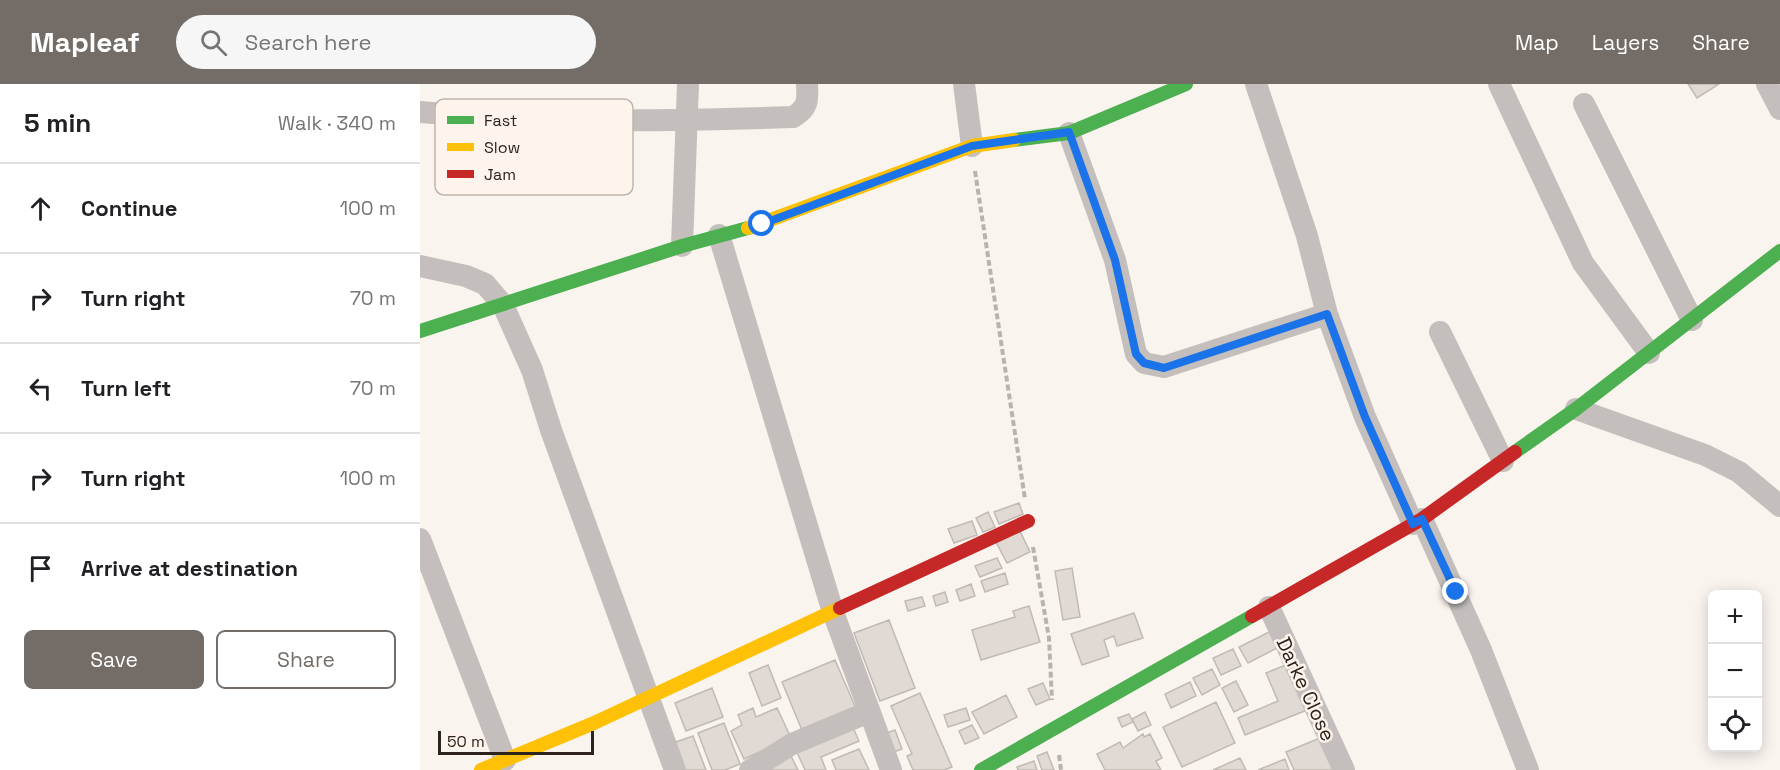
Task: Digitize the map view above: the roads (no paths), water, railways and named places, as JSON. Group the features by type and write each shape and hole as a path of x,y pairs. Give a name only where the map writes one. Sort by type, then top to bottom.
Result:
{"street":[{"path":"682,246 688,84"},
{"path":"633,120 686,121 793,117 804,111 808,102 807,84"},
{"path":"964,84 972,146"},
{"path":"420,331 682,246 762,224 972,146 1069,132 1186,84"},
{"path":"1256,84 1295,197 1327,314 1365,417 1481,650 1528,770"},
{"path":"1499,84 1583,263 1649,353"},
{"path":"1767,84 1780,109"},
{"path":"1584,104 1692,320"},
{"path":"420,112 435,113"},
{"path":"1069,132 1115,260 1136,354 1144,363 1164,368 1327,314"},
{"path":"719,235 833,612 891,770"},
{"path":"981,770 1418,522 1576,410 1780,251"},
{"path":"420,266 466,276 485,284 503,305 532,370 555,441 675,770"},
{"path":"1440,332 1503,461"},
{"path":"1576,410 1705,455 1739,472 1780,506"},
{"path":"481,770 649,697 1028,520"},
{"path":"420,539 505,760"},
{"name":"Darke Close","path":"1269,607 1344,770"},
{"path":"750,770 792,744 869,711"}]}
